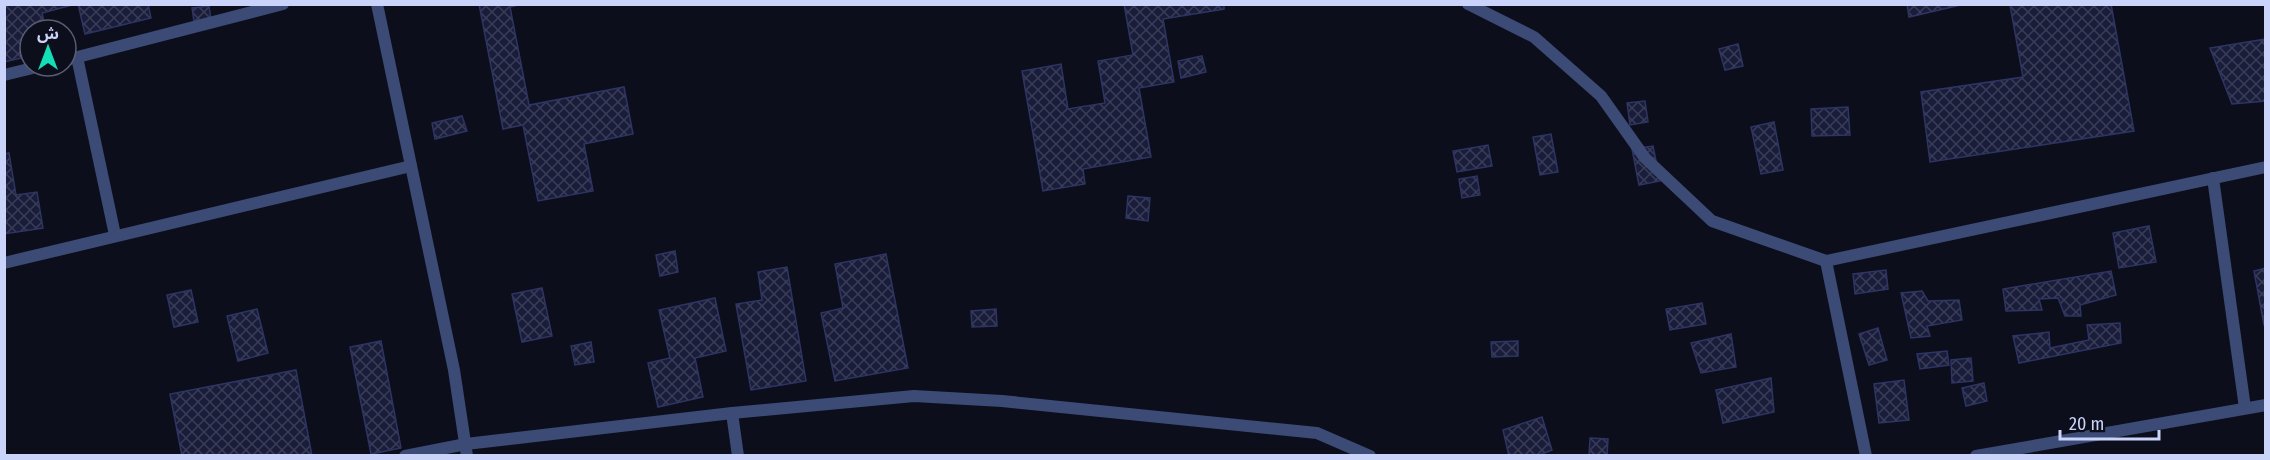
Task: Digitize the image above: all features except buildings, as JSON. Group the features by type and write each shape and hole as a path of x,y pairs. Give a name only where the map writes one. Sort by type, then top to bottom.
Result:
{"street":[{"path":"78,56 283,4"},
{"path":"377,4 454,370 466,450"},
{"path":"1468,4 1534,37 1600,96 1645,158 1712,221 1826,261 2265,167"},
{"path":"76,78 115,235"},
{"path":"4,263 411,166"},
{"path":"2213,178 2245,408"},
{"path":"1826,261 1866,456"},
{"path":"405,456 466,450 732,413 914,396 1002,401 1317,433 1370,456"},
{"path":"1976,456 2265,405"},
{"path":"732,413 738,456"}]}
